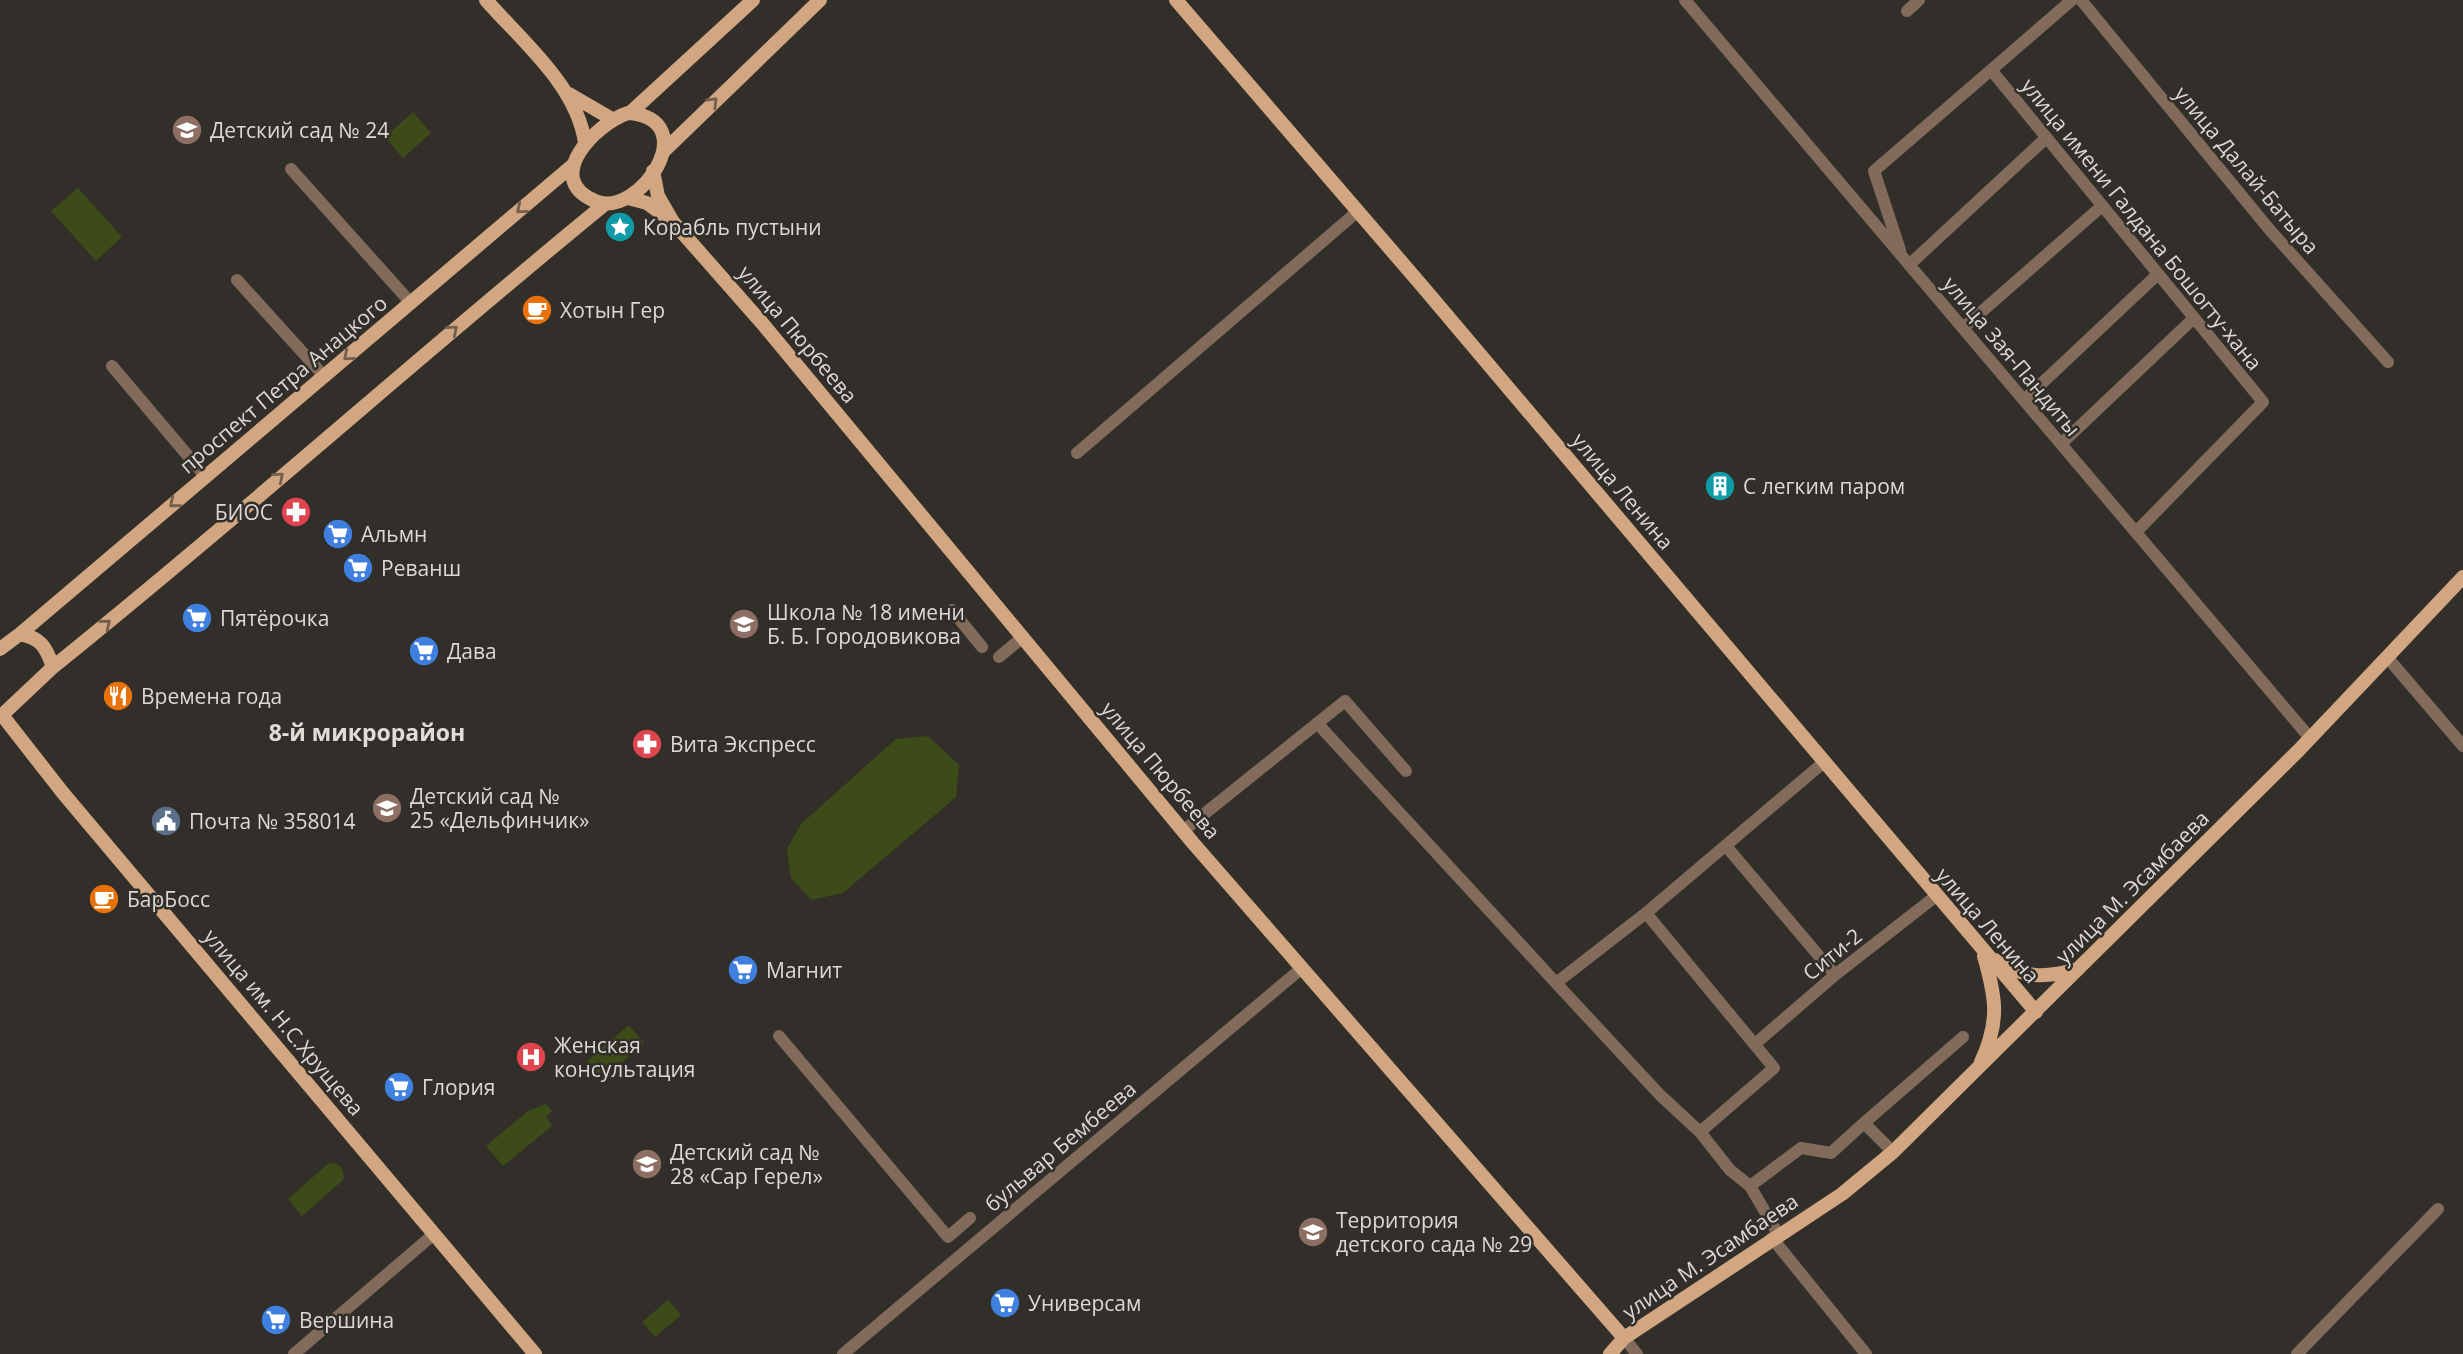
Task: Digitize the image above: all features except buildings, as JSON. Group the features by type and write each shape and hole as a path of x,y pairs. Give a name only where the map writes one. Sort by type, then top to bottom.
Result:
{"main road":[{"path":"486,0 565,91 582,122 585,143"},
{"path":"605,204 584,194 577,184 573,165 577,151 612,119 630,113 754,0"},
{"path":"628,198 653,171 665,149 820,0"},
{"name":"улица Ленина","path":"1176,0 1358,211 1982,952 2036,1012"},
{"path":"565,91 594,111 612,119"},
{"path":"630,113 651,119 660,127 665,137 665,149"},
{"name":"проспект Петра Анацкого","path":"0,649 206,478 573,165"},
{"path":"653,171 658,196 673,222"},
{"path":"1,716 52,667 171,572 268,486 605,204 628,198 647,203 673,222"},
{"name":"улица Пюрбеева","path":"673,222 762,323 1183,831 1624,1338"},
{"name":"улица М. Эсамбаева","path":"1610,1354 1624,1338 1842,1194 1893,1152 2310,738 2463,577"},
{"path":"20,634 35,636 45,647 52,667"},
{"name":"улица им. Н.С.Хрущева","path":"1,716 62,793 535,1354"},
{"path":"1982,952 2007,968 2035,978 2052,977 2080,969"},
{"path":"1978,1069 1994,1031 1996,1015 1982,952"}],"street":[{"name":"улица Зая-Пандиты","path":"1685,0 2310,738"},
{"path":"1907,11 1919,0"},
{"path":"2046,138 1906,261 1874,171 2072,0"},
{"name":"улица Далай-Батыра","path":"2081,0 2269,229 2388,362"},
{"name":"улица имени Галдана Бошогту-хана","path":"1992,71 2263,402 2136,532"},
{"path":"291,169 411,303"},
{"path":"1963,328 2102,206"},
{"path":"1077,453 1358,211"},
{"path":"2024,400 2158,274"},
{"path":"237,280 324,376"},
{"path":"2061,444 2194,318"},
{"path":"112,366 206,478"},
{"path":"951,610 982,647"},
{"path":"999,657 1023,637"},
{"path":"2387,657 2463,746"},
{"path":"1183,831 1345,701 1406,771"},
{"path":"1317,723 1660,1096 1700,1132 1730,1170 1749,1186 1775,1236 1866,1354"},
{"path":"1556,983 1646,914 1823,762"},
{"path":"1726,846 1835,975"},
{"name":"Сити-2","path":"1755,1044 1835,975 1936,897"},
{"path":"1646,914 1774,1068 1700,1132"},
{"name":"бульвар Бембеева","path":"843,1354 1302,968"},
{"name":"бульвар Бембеева","path":"779,1036 948,1237 970,1219"},
{"path":"1749,1186 1801,1148 1831,1153 1963,1037"},
{"path":"1864,1123 1893,1152"},
{"path":"2297,1354 2438,1209"},
{"path":"294,1354 434,1234"},
{"path":"1624,1338 1637,1354"}],"green space":[{"path":"413,112 431,133 403,158 385,137"},
{"path":"78,188 122,237 96,261 51,211"},
{"path":"928,736 959,765 956,797 843,893 811,900 791,878 787,849 801,824 896,739"},
{"path":"629,1025 644,1043 603,1079 587,1061"},
{"path":"546,1104 552,1111 546,1117 552,1126 503,1166 486,1146 528,1111"},
{"path":"329,1163 342,1168 344,1179 302,1216 288,1199"},
{"path":"668,1300 681,1315 655,1337 642,1322"}],"place":[{"name":"Детский сад № 24","path":"187,130"},
{"name":"Корабль пустыни","path":"620,227"},
{"name":"Хотын Гер","path":"537,310"},
{"name":"С легким паром","path":"1720,486"},
{"name":"БИОС","path":"296,512"},
{"name":"Альмн","path":"338,534"},
{"name":"Реванш","path":"358,568"},
{"name":"Пятёрочка","path":"197,618"},
{"name":"Школа № 18 имени Б. Б. Городовикова","path":"744,624"},
{"name":"Дава","path":"424,651"},
{"name":"Времена года","path":"118,696"},
{"name":"Вита Экспресс","path":"647,744"},
{"name":"Детский сад № 25 «Дельфинчик»","path":"387,808"},
{"name":"Почта № 358014","path":"166,821"},
{"name":"БарБосс","path":"104,899"},
{"name":"Магнит","path":"743,970"},
{"name":"Женская консультация","path":"531,1057"},
{"name":"Глория","path":"399,1087"},
{"name":"Детский сад № 28 «Сар Герел»","path":"647,1164"},
{"name":"Территория детского сада № 29","path":"1313,1232"},
{"name":"Универсам","path":"1005,1303"},
{"name":"Вершина","path":"276,1320"}],"district":[{"name":"8-й микрорайон","path":"367,732"}]}
